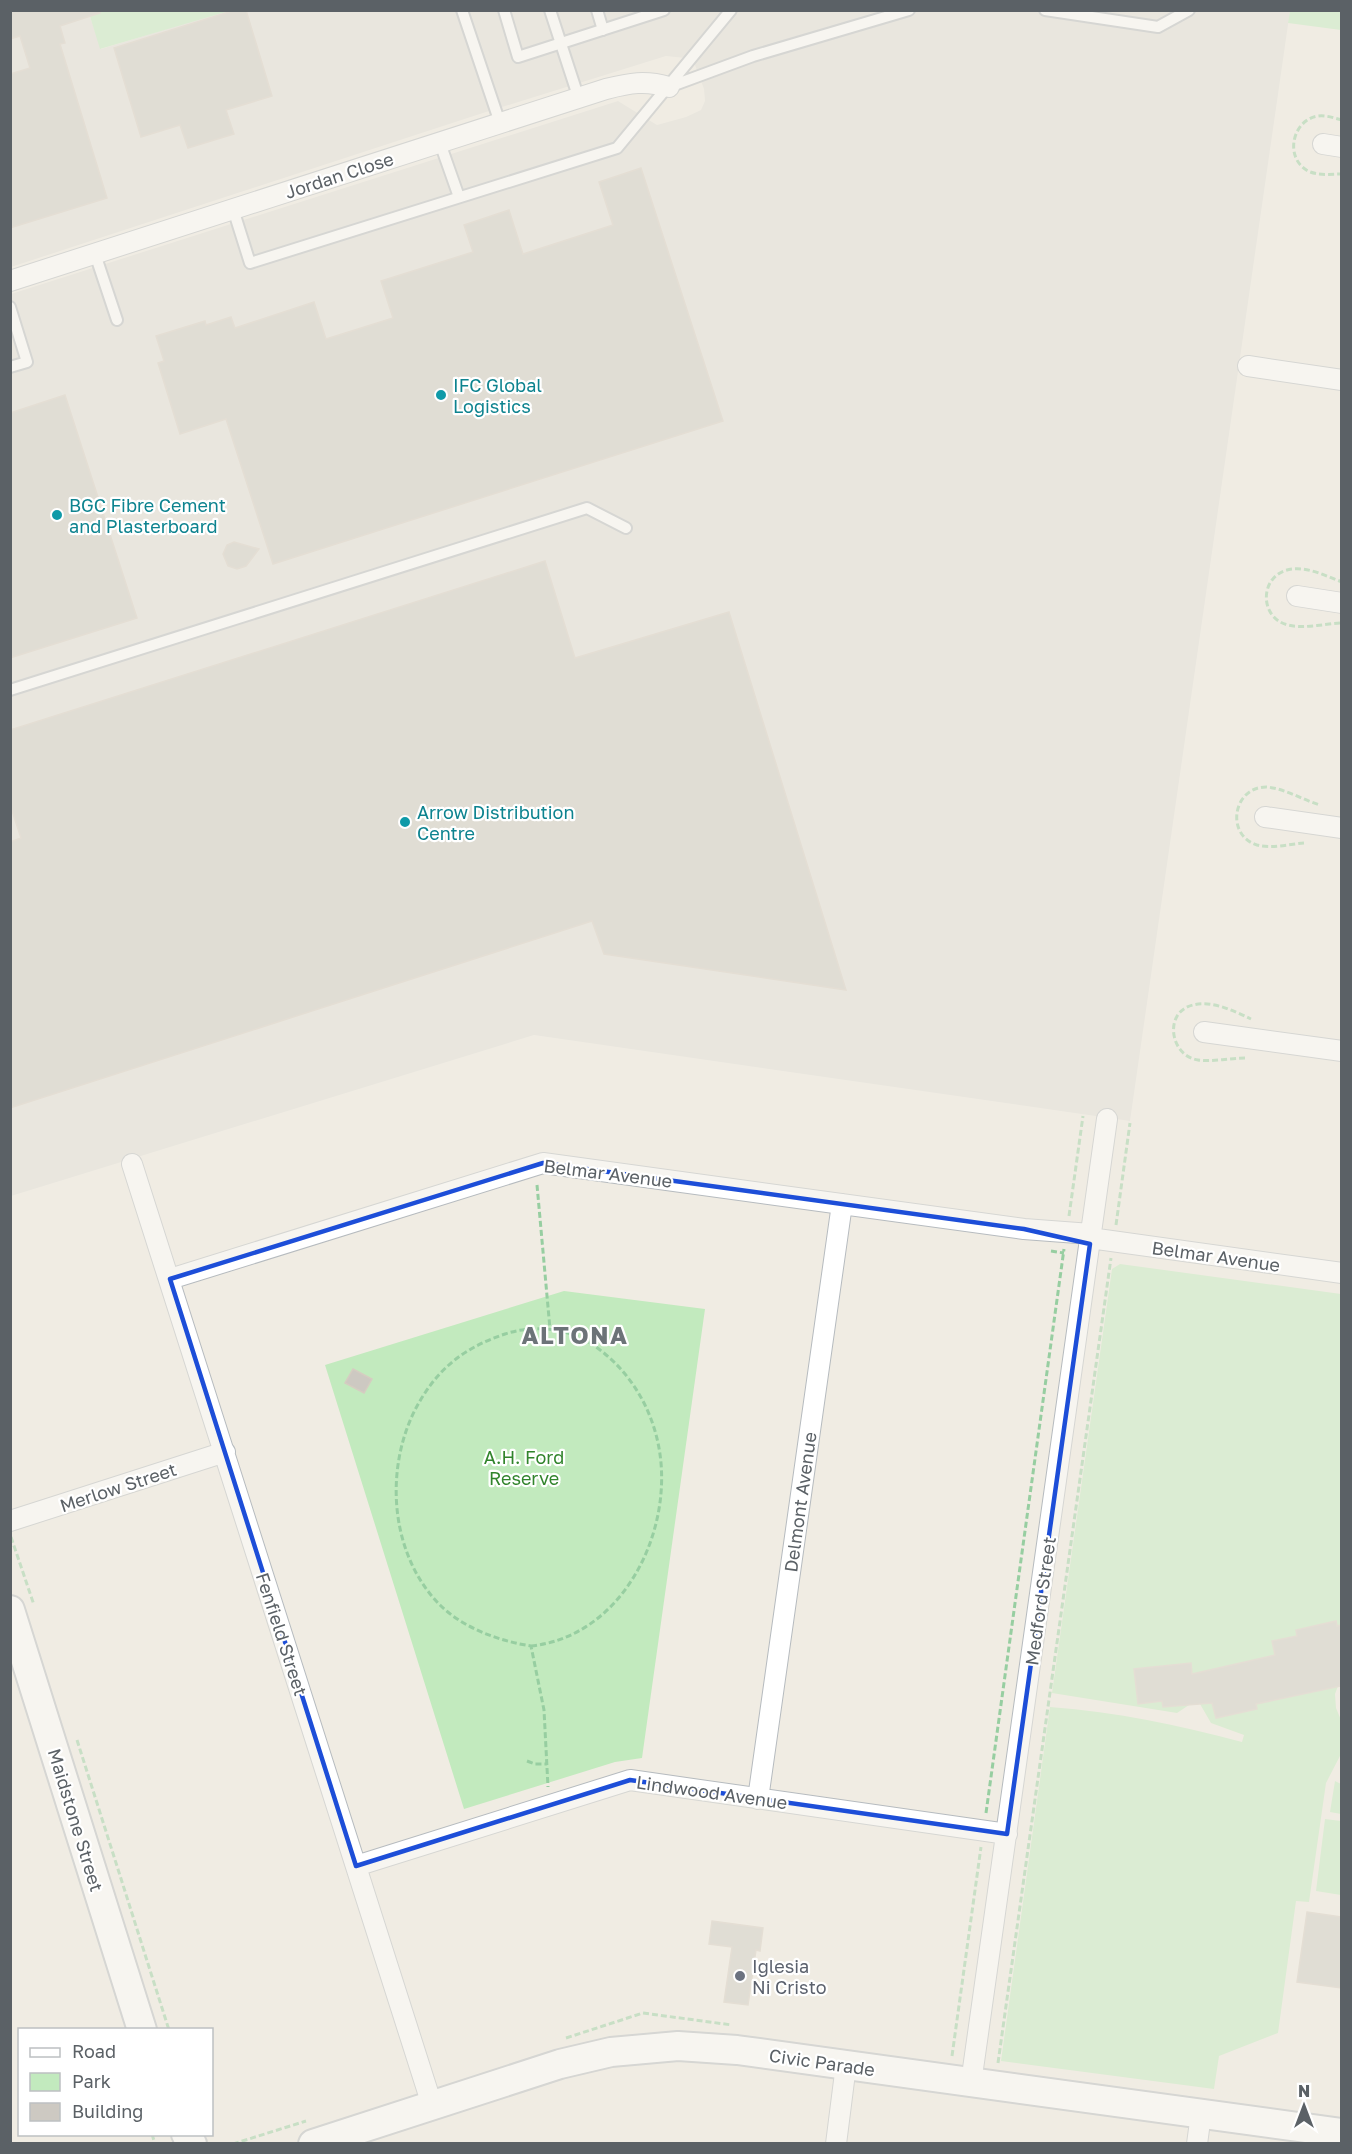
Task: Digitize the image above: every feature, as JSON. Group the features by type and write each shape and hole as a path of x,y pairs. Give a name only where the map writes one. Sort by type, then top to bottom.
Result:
{"street":[{"name":"Jordan Close","path":"10,281 500,123 635,82 651,82 669,87"},
{"path":"1248,366 1341,380"},
{"path":"1297,596 1341,603"},
{"path":"1265,817 1341,828"},
{"path":"1204,1032 1341,1051"},
{"name":"Medford Street","path":"971,2083 1107,1119"},
{"name":"Belmar Avenue","path":"170,1279 543,1163 1341,1273"},
{"name":"Fenfield Street","path":"132,1164 432,2104"},
{"name":"Delmont Avenue","path":"758,1799 842,1204"},
{"name":"Merlow Street","path":"10,1521 225,1452"},
{"name":"Maidstone Street","path":"23,1609 141,2028"},
{"name":"Lindwood Avenue","path":"356,1866 630,1780 1007,1834"},
{"name":"Civic Parade","path":"311,2132 432,2104 582,2058 634,2048 678,2046 712,2047 1341,2133"},
{"path":"836,2144 846,2065"},
{"path":"1197,2144 1201,2114"}],"lane":[{"path":"462,10 500,123"},
{"path":"504,10 518,57 664,10"},
{"path":"550,10 579,99"},
{"path":"597,10 603,30"},
{"path":"233,209 250,263 617,148 731,10"},
{"path":"669,87 753,56 909,10"},
{"path":"1045,10 1158,27 1189,10"},
{"path":"440,143 459,198"},
{"path":"95,254 117,321"},
{"path":"10,307 27,362 10,367"},
{"path":"10,690 587,508 626,528"}],"path":[{"path":"986,1814 1083,1116"},
{"path":"544,1180 536,1182 550,1329"},
{"path":"523,1329 550,1329 581,1337 611,1358 625,1372 645,1404 652,1425 661,1462 661,1482 658,1514 648,1549 621,1596 600,1617 581,1630 555,1641 531,1646 498,1638 476,1629 457,1618 429,1592 419,1577 404,1543 398,1513 398,1469 411,1416 426,1390 459,1355 484,1341 523,1329"},
{"path":"10,1534 23,1609"},
{"path":"531,1646 544,1710 548,1787"},
{"path":"74,1731 168,2028"},
{"path":"527,1761 547,1764"},
{"path":"232,2144 311,2132"}],"highlighted area":[{"path":"543,1163 1024,1229 1090,1244 1007,1834 630,1780 356,1866 170,1279"}],"shaded area":[{"path":"229,10 1290,11 1130,1121 534,1035 11,1196 11,294 618,101 657,125 701,110 705,101 704,89 695,65 685,58 666,56 486,112 11,267 11,11 88,11 101,49"}],"green space":[{"path":"88,10 229,11 100,49"},
{"path":"1290,11 1341,11 1341,30 1288,23"},
{"path":"1120,1264 1341,1294 1341,1625 1337,1626 1336,1621 1296,1630 1297,1636 1272,1641 1275,1655 1211,1670 1256,1704 1338,1686 1335,1694 1336,1708 1341,1720 1341,1754 1326,1783 1309,1902 1296,1901 1278,2033 1219,2056 1214,2089 1001,2061 1050,1707 1147,1720 1242,1742 1244,1735 1211,1723 1200,1704 1189,1705 1177,1713 1052,1693 1112,1269"},
{"name":"A.H. Ford Reserve","path":"564,1291 705,1309 642,1758 615,1762 464,1809 325,1365"},
{"path":"1335,1781 1341,1784 1341,1814 1330,1812"},
{"path":"1325,1819 1341,1821 1341,1895 1316,1891"}],"building":[{"path":"10,10 100,10 100,13 60,26 65,43 60,44 107,198 10,228 10,74 30,68 20,36 10,39"},
{"path":"235,10 246,10 272,96 226,110 234,134 188,148 180,125 141,137 114,48"},
{"name":"IFC Global Logistics","path":"641,168 723,421 273,564 226,419 180,434 158,363 164,361 156,336 205,321 206,325 231,317 235,328 314,302 326,339 393,318 381,281 473,252 464,225 509,210 523,254 613,225 599,182"},
{"name":"BGC Fibre Cement and Plasterboard","path":"65,395 137,618 10,658 10,413"},
{"path":"234,542 259,549 246,566 237,569 228,566 223,554 227,545"},
{"name":"Arrow Distribution Centre","path":"545,561 575,658 729,612 846,990 604,954 592,921 10,1108 10,842 21,838 10,805 10,730"},
{"path":"353,1369 372,1379 364,1393 345,1383"},
{"path":"1336,1621 1337,1626 1341,1625 1341,1686 1256,1704 1257,1709 1216,1718 1212,1703 1163,1707 1162,1701 1138,1704 1134,1669 1191,1663 1192,1674 1275,1655 1272,1641 1297,1636 1296,1630"},
{"path":"1307,1912 1341,1917 1341,1988 1297,1982"},
{"name":"Iglesia Ni Cristo","path":"712,1921 763,1928 760,1951 756,1950 748,2005 724,2002 732,1947 709,1944"}],"place":[{"name":"IFC Global Logistics","path":"441,395"},
{"name":"BGC Fibre Cement and Plasterboard","path":"57,515"},
{"name":"Arrow Distribution Centre","path":"405,822"},
{"name":"Iglesia Ni Cristo","path":"740,1976"}],"district":[{"name":"ALTONA","path":"575,1334"}]}
